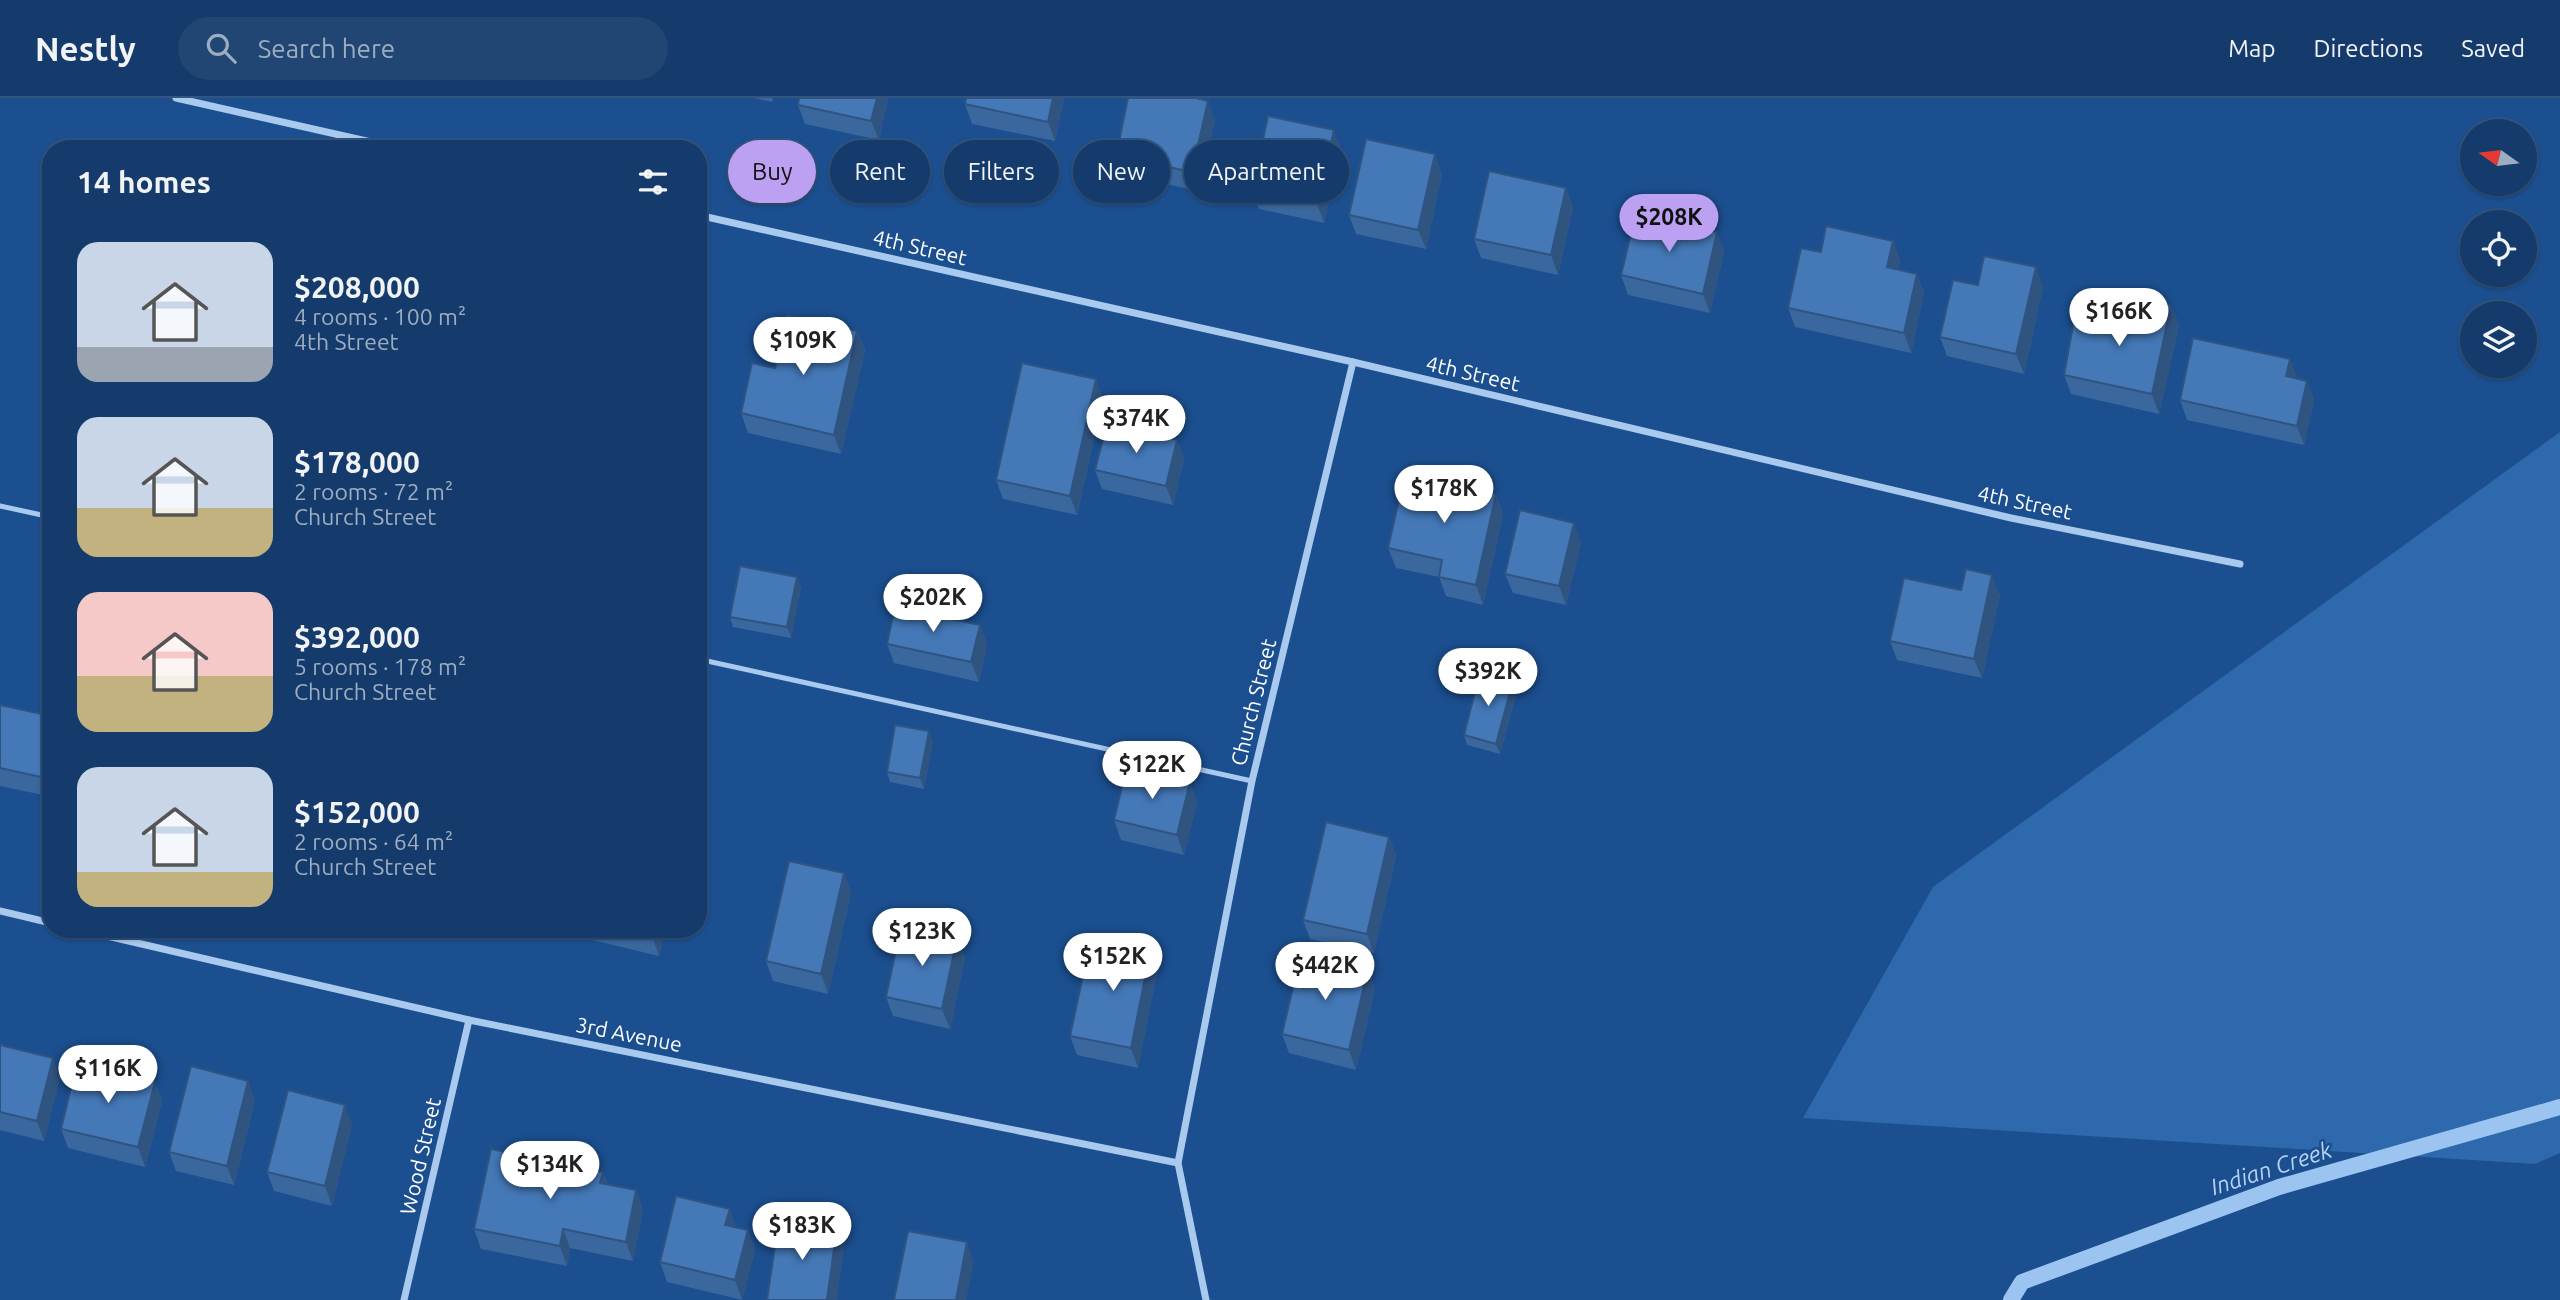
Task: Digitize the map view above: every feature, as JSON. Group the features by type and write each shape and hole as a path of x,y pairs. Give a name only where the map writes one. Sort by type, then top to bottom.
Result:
{"street":[{"path":"176,98 362,140"},
{"name":"4th Street","path":"707,217 1353,362 2011,518 2239,564"},
{"name":"Church Street","path":"1206,1300 1178,1163 1252,781 1353,362"},
{"path":"0,911 42,921"},
{"name":"3rd Avenue","path":"116,938 469,1020 1178,1163"},
{"name":"Wood Street","path":"404,1300 469,1020"}],"lane":[{"path":"0,506 42,515"},
{"path":"707,661 1252,781"}],"shaded area":[{"path":"2560,432 2560,1153 2535,1164 1803,1118 1933,887"}],"building":[{"path":"799,98 877,98 871,121 798,105"},
{"path":"966,98 1053,98 1048,122 965,104"},
{"path":"1128,98 1196,98 1208,101 1199,140 1184,140 1184,170 1170,167 1170,140 1119,140"},
{"path":"1268,116 1334,130 1332,140 1263,140"},
{"path":"1366,139 1435,154 1418,230 1349,215"},
{"path":"1489,171 1566,188 1551,255 1474,239"},
{"path":"1636,213 1717,232 1703,294 1621,275"},
{"path":"1826,226 1893,241 1887,267 1917,274 1904,333 1788,308 1801,248 1821,252"},
{"path":"1984,256 2036,267 2016,354 1940,337 1953,280 1978,285"},
{"path":"2143,299 2171,305 2152,394 2064,375 2076,309 2138,323"},
{"path":"787,315 857,331 834,435 741,413 752,363 775,368"},
{"path":"2193,338 2290,359 2286,376 2307,381 2297,426 2180,400"},
{"path":"1022,363 1096,379 1070,496 996,480"},
{"path":"1107,423 1177,440 1166,486 1095,470"},
{"path":"1405,474 1496,494 1476,585 1439,577 1442,560 1388,548"},
{"path":"1520,510 1574,523 1559,586 1505,574"},
{"path":"740,566 797,577 787,627 730,617"},
{"path":"1966,569 1992,575 1974,659 1890,641 1904,578 1961,590"},
{"path":"895,607 980,625 971,662 887,644"},
{"path":"1480,672 1513,681 1496,744 1464,735"},
{"path":"0,705 42,714 41,777 0,768"},
{"path":"895,725 929,731 920,778 887,772"},
{"path":"1127,766 1190,782 1177,835 1114,820"},
{"path":"1326,822 1389,837 1367,934 1303,920"},
{"path":"789,861 844,873 821,974 766,961"},
{"path":"901,926 957,938 942,1009 886,997"},
{"path":"1105,934 1152,943 1131,1048 1070,1036 1084,971 1098,974"},
{"path":"1301,954 1368,969 1349,1050 1282,1034"},
{"path":"0,1045 53,1058 37,1121 0,1112"},
{"path":"77,1063 155,1082 138,1147 61,1129"},
{"path":"191,1066 248,1081 227,1166 169,1152"},
{"path":"288,1090 345,1105 325,1186 267,1172"},
{"path":"491,1149 603,1172 600,1183 636,1190 626,1242 563,1229 560,1246 474,1229"},
{"path":"676,1196 730,1209 725,1225 748,1230 735,1280 660,1262"},
{"path":"779,1219 837,1227 827,1300 767,1300"},
{"path":"908,1231 967,1242 956,1300 894,1300"}],"waterway":[{"name":"Indian Creek","path":"2011,1300 2022,1282 2279,1187 2560,1107"}]}
